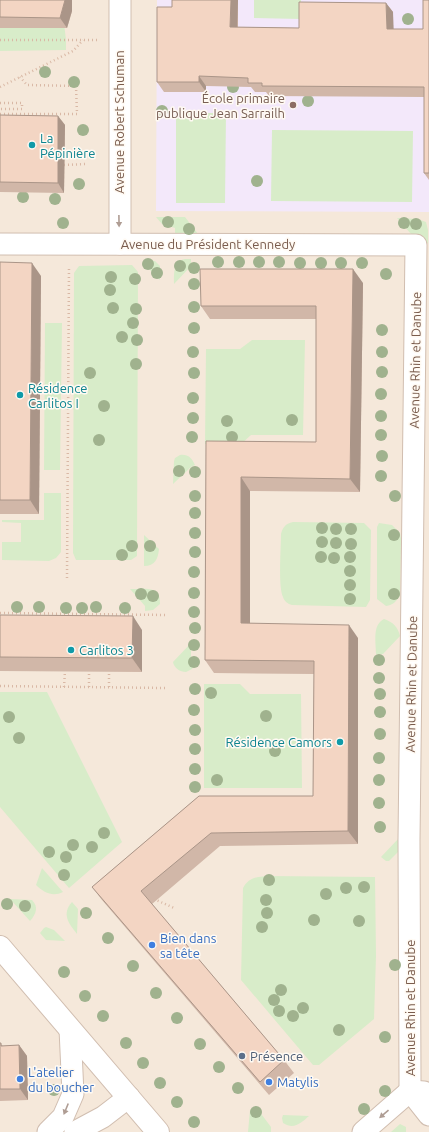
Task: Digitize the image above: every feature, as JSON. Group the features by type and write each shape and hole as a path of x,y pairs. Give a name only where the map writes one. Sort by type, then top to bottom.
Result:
{"street":[{"name":"Avenue Robert Schuman","path":"120,0 120,244"},
{"name":"Avenue du Président Kennedy","path":"0,244 416,245"},
{"name":"Avenue Rhin et Danube","path":"416,245 422,320 409,840 420,1092 429,1116"},
{"path":"0,947 158,1132"},
{"path":"48,1132 63,1118 73,1094 70,1029"},
{"path":"363,1132 420,1092"},
{"path":"75,1132 103,1117 129,1097"}],"path":[{"path":"0,40 120,39"},
{"path":"0,87 72,51 83,40"},
{"path":"0,114 77,114 76,86 27,85 20,77"},
{"path":"0,103 22,103 22,109 0,109"},
{"path":"64,165 86,164"},
{"path":"67,578 69,244"},
{"path":"0,613 166,615"},
{"path":"72,614 72,621"},
{"path":"116,614 116,622"},
{"path":"64,687 65,671"},
{"path":"89,671 89,687"},
{"path":"109,672 109,687"},
{"path":"0,686 166,688"},
{"path":"153,899 174,908"}],"shaded area":[{"path":"0,0 429,0 429,1132 0,1132"},
{"name":"École primaire publique Jean Sarrailh","path":"157,0 429,0 429,212 156,211"}],"green space":[{"path":"254,0 301,0 301,19 254,18"},
{"path":"64,23 66,50 0,51 0,28 27,28"},
{"path":"176,113 226,113 225,203 176,203"},
{"path":"272,130 413,131 412,202 271,201"},
{"path":"156,217 185,217 198,234 175,234 175,228 162,224"},
{"path":"397,218 418,219 426,222 428,230 428,244 421,236 411,234"},
{"path":"145,259 155,261 160,266 160,280 145,265"},
{"path":"191,259 191,266 174,284 174,272 176,265 181,260"},
{"path":"132,265 138,272 137,556 131,560 76,560 73,553 74,273 79,266"},
{"path":"45,323 62,323 60,470 44,470"},
{"path":"252,340 305,340 303,435 251,435 240,445 205,444 206,349 240,349"},
{"path":"180,455 189,457 193,460 195,465 173,484 174,461 175,458"},
{"path":"44,493 61,493 61,552 56,558 49,561 2,560 2,542 21,542 21,523 2,522 2,520 44,520"},
{"path":"293,522 364,523 371,530 370,600 366,607 292,605 285,601 281,592 281,534 285,526"},
{"path":"379,523 392,525 400,533 401,539 400,595 391,605 386,606 377,599 377,527"},
{"path":"144,535 159,549 158,556 155,561 148,566 144,566"},
{"path":"130,589 151,589 155,591 160,598 160,604 153,610 145,611 145,606"},
{"path":"384,619 395,625 400,636 383,654 376,654 376,630 380,622"},
{"path":"191,643 191,663 195,664 192,669 186,672 176,668 173,662"},
{"path":"204,684 240,684 250,694 301,694 302,788 204,788"},
{"path":"0,692 47,692 122,842 69,888 0,807"},
{"path":"399,838 398,852 389,861 386,861 381,857"},
{"path":"42,868 63,892 52,894 42,890 36,885"},
{"path":"257,877 375,877 376,956 374,1019 319,1065 313,1065 241,980 243,888 245,884"},
{"path":"10,899 32,900 36,910 30,921"},
{"path":"72,902 78,909 77,934 67,919 67,911"},
{"path":"46,927 54,930 65,941 46,940 40,933"},
{"path":"256,1107 271,1127 271,1132 248,1132 250,1110"},
{"path":"283,1115 309,1116 297,1125 291,1126 283,1123"},
{"path":"400,1124 406,1127 406,1132 391,1132"}],"building":[{"path":"0,0 65,0 60,18 0,17"},
{"path":"172,0 231,0 230,27 299,28 299,2 386,3 387,29 423,29 423,0 429,0 429,173 424,173 424,87 262,86 262,83 248,83 248,78 199,76 199,82 157,82 157,7 172,7"},
{"name":"La Pépinière","path":"0,115 58,116 58,183 0,182"},
{"name":"Résidence Carlitos I","path":"0,262 32,263 30,500 0,500"},
{"name":"Résidence Camors","path":"200,269 353,269 350,479 241,477 241,623 349,625 348,831 211,833 141,891 284,1060 260,1082 92,887 199,796 313,796 314,661 205,660 206,441 316,442 316,306 201,306"},
{"name":"Carlitos 3","path":"0,615 133,616 132,658 0,657"},
{"path":"0,1043 1,1046 19,1045 20,1089 0,1089"}],"place":[{"name":"École primaire publique Jean Sarrailh","path":"293,105"},
{"name":"La Pépinière","path":"32,145"},
{"name":"Résidence Carlitos I","path":"20,395"},
{"name":"Carlitos 3","path":"71,650"},
{"name":"Résidence Camors","path":"340,742"},
{"name":"Bien dans sa tête","path":"152,945"},
{"name":"Présence","path":"242,1056"},
{"name":"L'atelier du boucher","path":"20,1079"},
{"name":"Matylis","path":"269,1082"}]}
